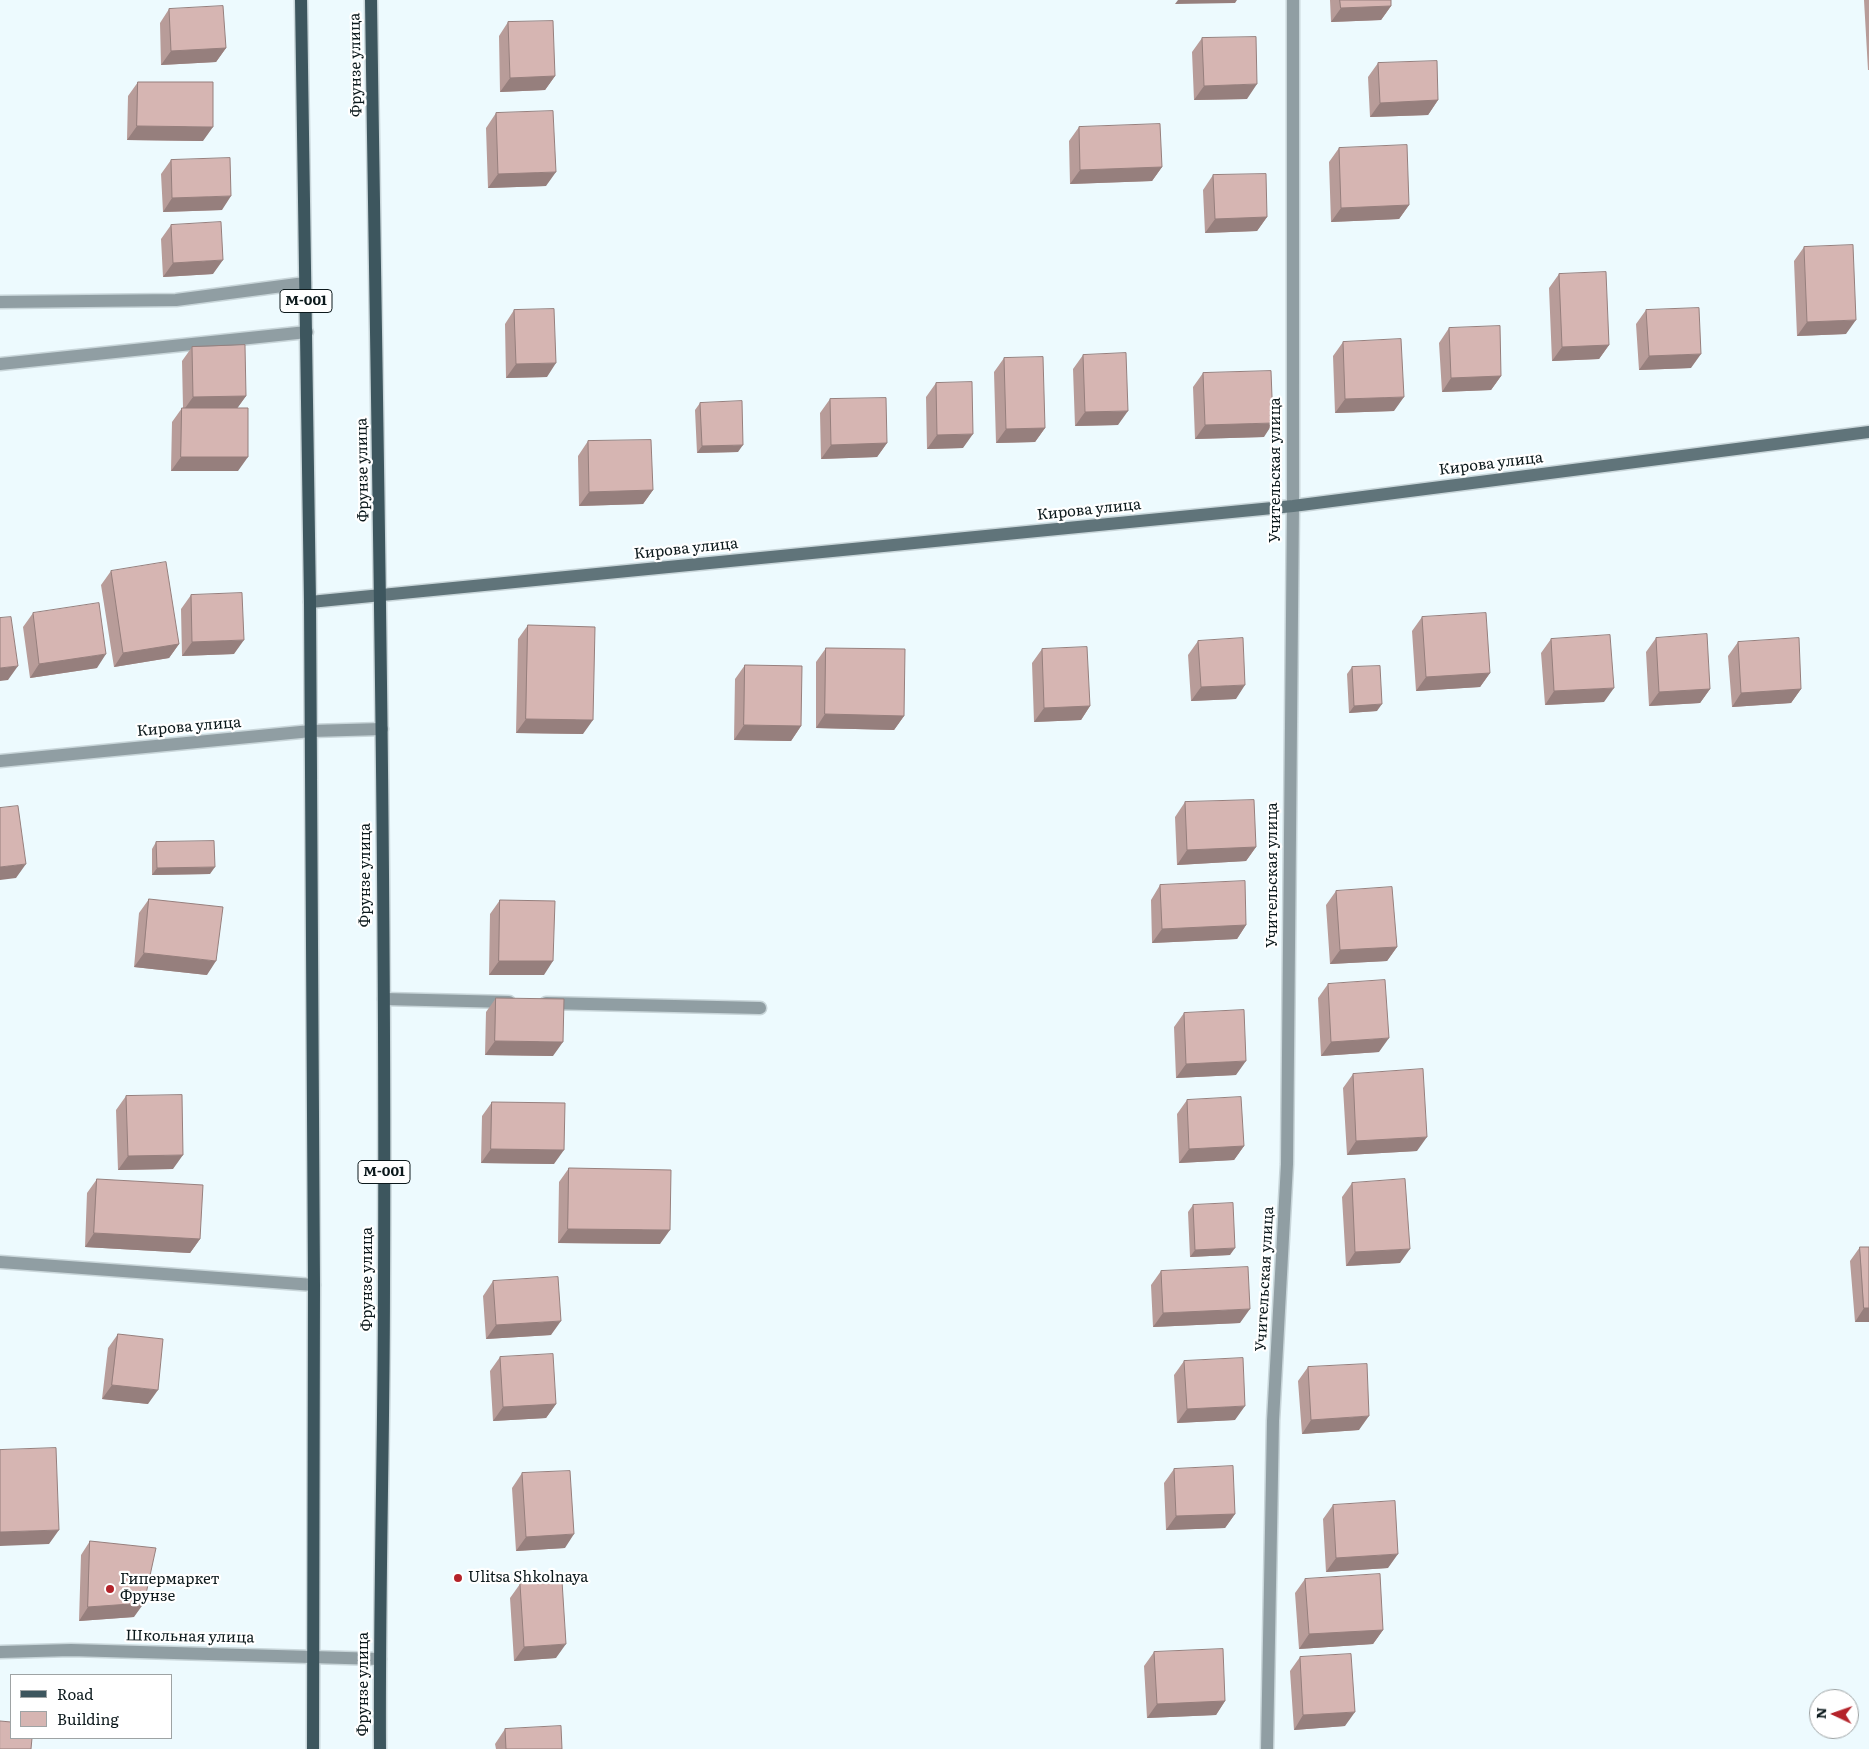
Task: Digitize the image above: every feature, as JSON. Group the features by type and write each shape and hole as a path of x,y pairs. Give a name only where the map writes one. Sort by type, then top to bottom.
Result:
{"main road":[{"name":"M-001","path":"300,0 307,332 311,731 314,1285 313,1749"},
{"name":"Фрунзе улица","path":"371,0 381,595 384,1000 384,1284 380,1749"}],"street":[{"name":"Учительская улица","path":"1267,1749 1273,1421 1287,1164 1292,506 1293,0"},
{"path":"0,302 176,300 305,283"},
{"path":"0,364 307,332"},
{"name":"Кирова улица","path":"310,602 1292,506 1869,432"},
{"name":"Кирова улица","path":"0,761 311,731 382,729"},
{"path":"384,1000 760,1008"},
{"path":"0,1262 314,1285"},
{"name":"Школьная улица","path":"0,1652 71,1650 380,1659"}],"building":[{"path":"1340,0 1391,0 1391,6 1341,8"},
{"path":"223,6 226,48 171,51 169,9"},
{"path":"553,21 555,76 510,78 508,22"},
{"path":"1256,37 1257,84 1204,86 1202,38"},
{"path":"1437,61 1438,100 1380,103 1378,63"},
{"path":"138,82 213,82 213,127 137,126"},
{"path":"553,111 556,172 498,174 496,113"},
{"path":"1160,124 1162,167 1080,170 1079,127"},
{"path":"1407,145 1409,205 1341,208 1339,148"},
{"path":"230,158 231,196 172,198 171,160"},
{"path":"1266,174 1267,217 1215,219 1213,175"},
{"path":"221,222 223,260 173,263 171,225"},
{"path":"1853,245 1856,320 1807,322 1804,247"},
{"path":"1606,272 1609,345 1562,347 1559,274"},
{"path":"1699,308 1701,354 1649,356 1646,310"},
{"path":"554,309 556,363 516,364 514,310"},
{"path":"1500,326 1501,376 1451,378 1449,328"},
{"path":"1401,339 1404,397 1345,399 1343,342"},
{"path":"245,345 246,396 193,397 192,347"},
{"path":"1126,353 1128,411 1085,412 1083,355"},
{"path":"1043,357 1045,428 1006,429 1004,358"},
{"path":"1271,371 1273,423 1205,425 1203,373"},
{"path":"972,382 973,434 937,435 936,383"},
{"path":"886,398 887,443 831,445 830,399"},
{"path":"742,401 743,445 702,446 700,403"},
{"path":"182,408 248,408 248,457 181,457"},
{"path":"651,440 653,490 589,492 588,441"},
{"path":"166,562 179,644 123,653 111,571"},
{"path":"242,593 244,640 192,642 191,595"},
{"path":"99,603 106,654 39,664 33,613"},
{"path":"1486,613 1490,673 1426,677 1422,617"},
{"path":"11,617 18,666 0,668 0,618"},
{"path":"528,625 595,627 593,720 526,719"},
{"path":"1707,634 1710,689 1659,692 1656,638"},
{"path":"1610,635 1614,688 1554,691 1551,639"},
{"path":"1243,638 1245,685 1201,687 1198,641"},
{"path":"1799,638 1801,689 1741,693 1738,642"},
{"path":"1087,647 1090,706 1044,708 1042,649"},
{"path":"826,648 905,649 904,716 825,714"},
{"path":"745,665 802,666 801,726 744,725"},
{"path":"1380,666 1382,704 1354,706 1352,667"},
{"path":"1254,800 1256,847 1187,850 1185,802"},
{"path":"18,806 26,864 0,867 0,808"},
{"path":"214,841 215,867 157,868 156,842"},
{"path":"1245,881 1246,925 1162,929 1160,885"},
{"path":"1392,887 1397,947 1340,950 1336,891"},
{"path":"149,899 223,907 216,961 144,953"},
{"path":"500,900 555,901 553,961 499,961"},
{"path":"1385,980 1389,1038 1331,1042 1328,984"},
{"path":"496,998 564,999 563,1042 495,1041"},
{"path":"1244,1010 1246,1061 1186,1064 1184,1013"},
{"path":"1423,1069 1427,1137 1356,1141 1353,1074"},
{"path":"182,1095 183,1155 128,1156 126,1096"},
{"path":"1241,1097 1244,1146 1189,1149 1187,1100"},
{"path":"492,1102 565,1103 564,1150 491,1149"},
{"path":"569,1168 671,1170 670,1230 568,1229"},
{"path":"97,1179 203,1185 200,1239 94,1233"},
{"path":"1405,1179 1410,1249 1355,1252 1352,1183"},
{"path":"1233,1203 1235,1248 1195,1250 1193,1205"},
{"path":"1860,1247 1869,1247 1869,1308 1864,1308"},
{"path":"1248,1267 1250,1309 1163,1313 1161,1271"},
{"path":"558,1277 561,1321 496,1325 493,1281"},
{"path":"118,1334 163,1339 158,1390 112,1385"},
{"path":"553,1354 556,1404 503,1407 500,1357"},
{"path":"1243,1358 1245,1406 1187,1409 1184,1361"},
{"path":"1367,1364 1369,1416 1311,1420 1308,1367"},
{"path":"56,1448 59,1530 0,1532 0,1450"},
{"path":"1233,1466 1235,1514 1176,1516 1174,1469"},
{"path":"570,1471 574,1534 526,1537 522,1473"},
{"path":"1395,1501 1398,1554 1336,1558 1333,1505"},
{"name":"Гипермаркет Фрунзе","path":"90,1541 156,1548 144,1603 88,1607"},
{"path":"1380,1574 1383,1630 1309,1634 1305,1579"},
{"path":"562,1581 566,1644 524,1647 520,1584"},
{"path":"1223,1649 1225,1701 1157,1704 1154,1652"},
{"path":"1351,1654 1355,1712 1303,1715 1300,1657"},
{"path":"0,1721 10,1722 10,1739 32,1739 31,1749 0,1749"},
{"path":"561,1726 562,1749 506,1749 505,1729"}],"place":[{"name":"Ulitsa Shkolnaya","path":"458,1578"},
{"name":"Гипермаркет Фрунзе","path":"110,1589"}]}
